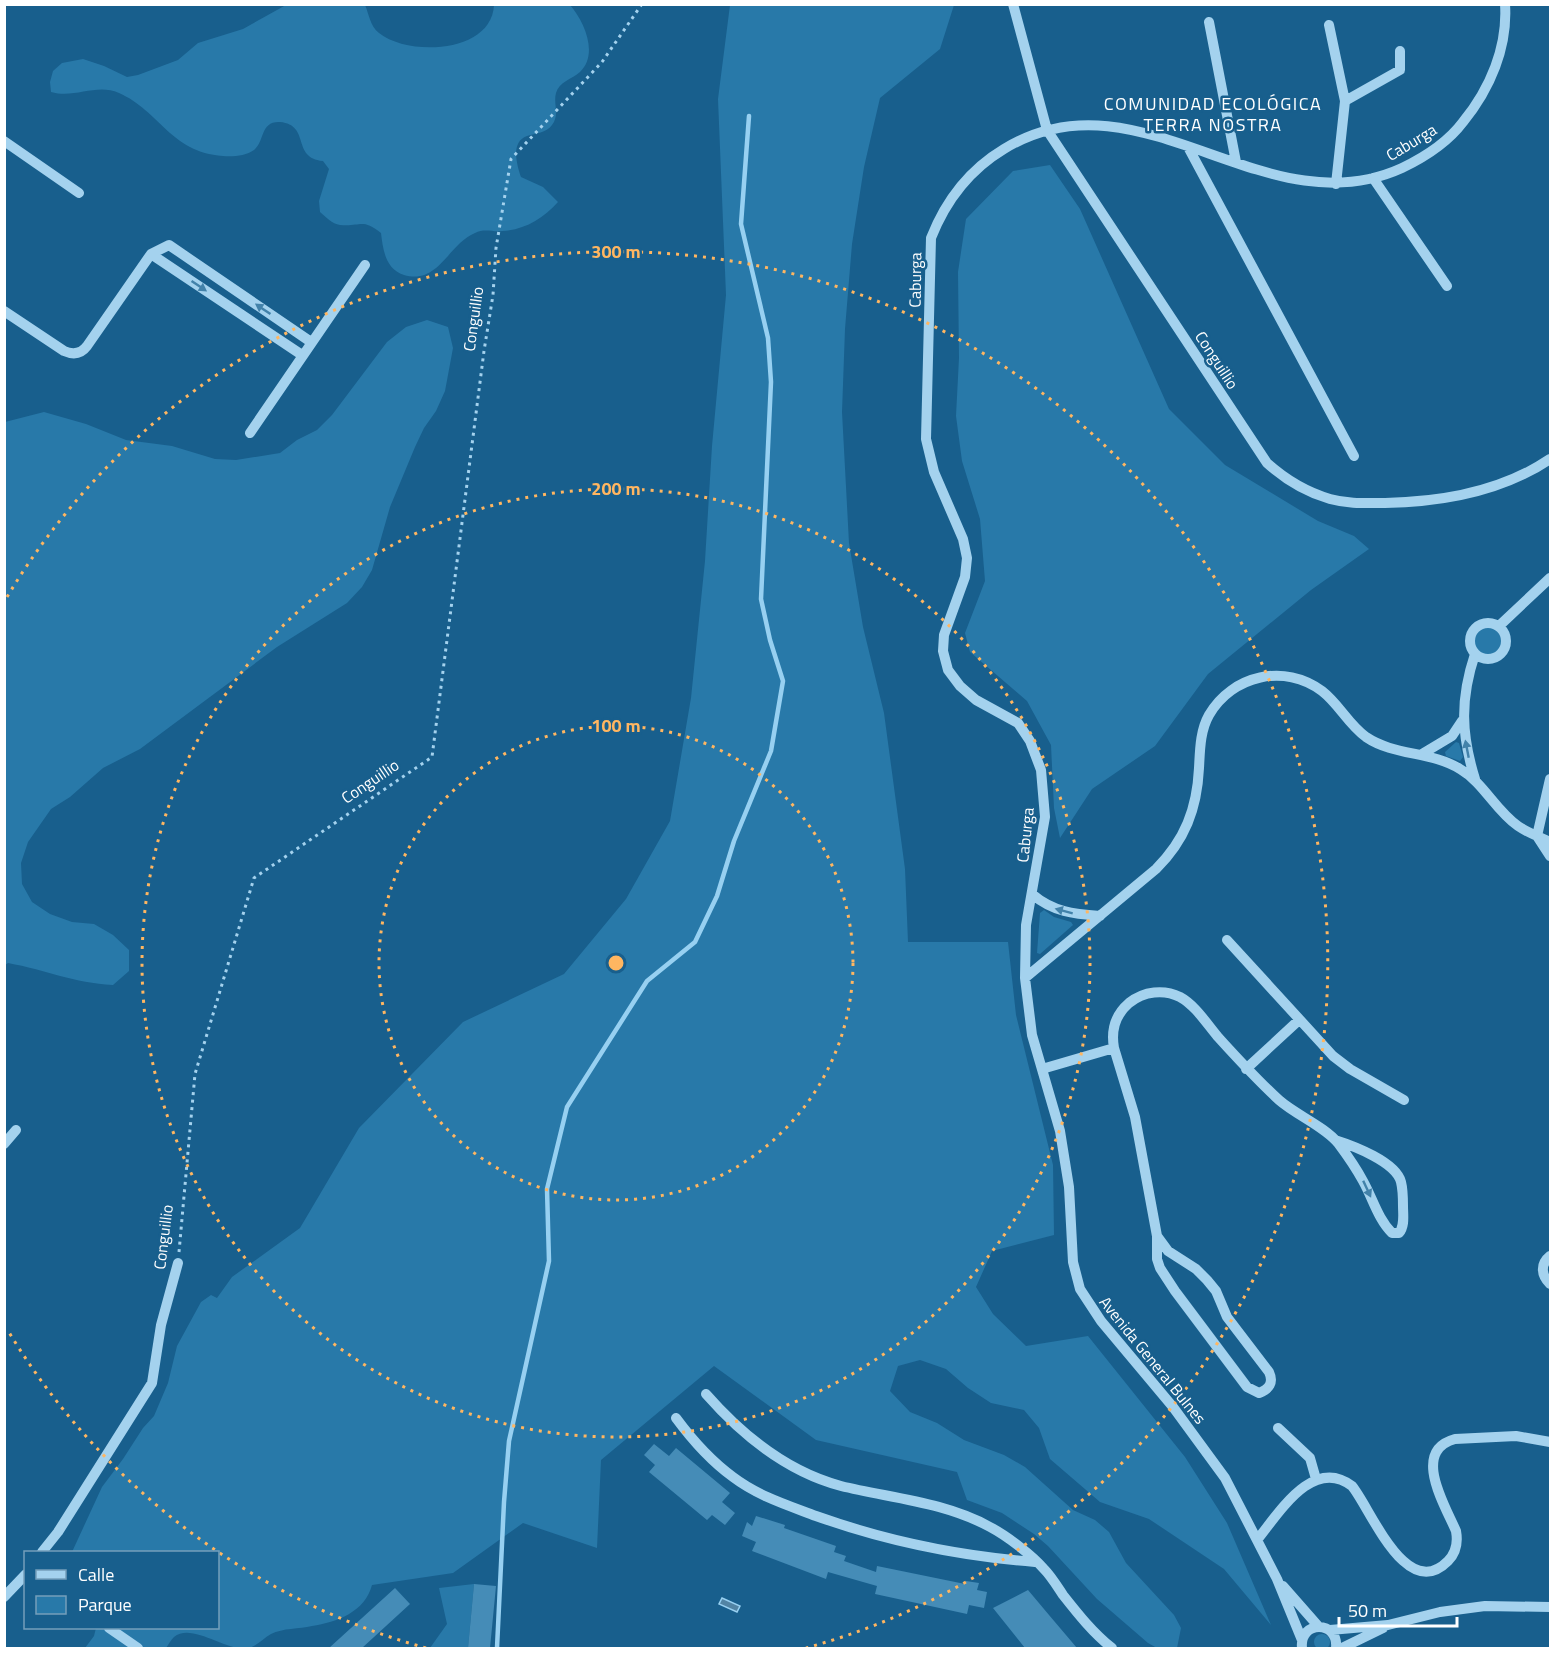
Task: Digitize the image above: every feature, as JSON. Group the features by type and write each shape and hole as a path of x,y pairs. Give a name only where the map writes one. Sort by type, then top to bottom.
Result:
{"street":[{"name":"Conguillio","path":"1013,4 1047,130 1267,463 1291,482 1318,496 1350,503 1430,501 1470,494 1503,483 1551,459"},
{"name":"Caburga","path":"1032,894 1045,817 1041,771 1030,741 1018,723 976,700 954,679 945,661 944,635 965,577 967,558 963,539 934,472 926,439 931,238 946,206 956,191 975,171 1011,144 1047,130 1081,124 1132,129 1274,174 1317,183 1373,178 1393,172 1429,153 1453,133 1473,109 1484,92 1499,54 1504,34 1505,4"},
{"path":"1209,22 1236,162"},
{"path":"1329,24 1345,101 1336,183"},
{"path":"1345,101 1400,70 1400,51"},
{"path":"4,141 79,193"},
{"path":"1188,147 1354,456"},
{"path":"1373,178 1447,286"},
{"path":"4,311 64,351 70,354 80,352 87,346 151,254 169,245 311,342"},
{"path":"151,254 302,355"},
{"path":"250,433 365,265"},
{"path":"1499,626 1551,578"},
{"path":"1489,623 1499,626 1507,641 1503,652 1494,659 1484,659 1475,654 1470,640 1474,630 1489,623"},
{"path":"1475,654 1466,684 1463,719 1468,754 1475,779"},
{"path":"1025,978 1156,869 1182,838 1196,800 1203,728 1207,717 1221,698 1243,682 1268,675 1289,676 1305,681 1324,692 1347,720 1367,738 1388,747 1422,754 1459,768 1475,779 1489,798 1517,826 1551,842"},
{"path":"1422,754 1452,736 1460,727 1463,719"},
{"path":"1551,780 1537,836 1551,856"},
{"path":"1032,894 1056,910 1100,916"},
{"name":"Avenida General Bulnes","path":"1032,894 1026,925 1025,978 1032,1035 1060,1131 1069,1187 1073,1262 1080,1289 1107,1329 1205,1449 1225,1478 1277,1579 1302,1644"},
{"path":"1227,940 1333,1056 1350,1069 1404,1100"},
{"path":"1157,1236 1168,1251 1196,1269 1216,1291 1227,1317 1269,1372 1271,1380 1268,1388 1259,1393 1247,1387 1175,1290 1160,1268 1157,1259 1157,1236 1135,1116 1114,1048 1113,1030 1120,1012 1126,1005 1142,995 1170,993 1187,1002 1246,1069 1281,1102 1335,1140 1363,1150 1398,1174 1403,1192 1403,1226 1400,1233 1392,1233 1380,1218 1363,1181 1335,1140"},
{"path":"1246,1069 1299,1020"},
{"path":"1042,1069 1114,1048"},
{"path":"4,1144 16,1130"},
{"path":"1550,1284 1543,1272 1543,1265 1551,1256"},
{"name":"Conguillio","path":"43,1551 58,1532 152,1383 161,1325 178,1263"},
{"path":"706,1395 740,1430 799,1468 838,1485 937,1506 974,1518 1008,1538 1044,1568 1089,1627 1112,1648"},
{"path":"676,1418 689,1436 718,1466 735,1479 770,1498 842,1525 917,1547 996,1559 1035,1562"},
{"path":"1278,1428 1310,1458 1316,1479"},
{"path":"1257,1540 1305,1486 1316,1479 1331,1477 1346,1481 1352,1486 1390,1548 1412,1568 1436,1569 1449,1561 1457,1539 1432,1469 1434,1455 1438,1449 1455,1439 1516,1436 1551,1442"},
{"path":"4,1597 24,1576"},
{"name":"Avenida General Bulnes","path":"1277,1579 1324,1629"},
{"path":"1302,1644 1308,1630 1388,1625 1440,1612 1485,1606 1551,1607"},
{"path":"1342,1648 1388,1625"},
{"path":"110,1629 138,1648"},
{"path":"1324,1629 1336,1640 1336,1648"}],"path":[{"name":"Conguillio","path":"178,1263 195,1074 254,878 432,758 493,295 496,248 511,159 602,63 642,4"}],"green space":[{"path":"286,5 365,5 379,33 392,41 409,46 428,47 447,46 465,41 479,33 490,21 494,5 570,5 580,20 587,38 589,47 586,65 558,89 555,97 556,117 550,128 522,139 518,143 516,154 521,177 543,187 558,202 546,214 525,226 510,230 485,230 475,233 457,246 435,269 426,274 416,277 404,275 389,263 384,252 381,233 375,228 365,224 337,224 320,212 319,201 329,169 323,161 313,159 307,154 299,135 289,124 280,122 269,125 254,150 247,154 223,156 205,153 190,147 166,130 145,110 119,93 110,90 69,94 51,92 50,82 53,71 62,63 83,59 127,77 138,75 178,60 198,43 243,29"},
{"path":"730,5 954,5 940,49 880,98 864,167 852,244 845,329 842,412 849,543 863,627 884,713 905,869 908,942 1008,942 1016,1015 1053,1165 1054,1235 992,1251 976,1287 993,1314 1026,1346 1088,1336 1185,1457 1227,1523 1271,1625 1224,1569 1149,1519 1100,1502 1050,1459 1039,1428 1024,1410 991,1403 968,1388 946,1369 920,1360 898,1366 890,1391 910,1412 937,1423 964,1440 1004,1455 1025,1467 1073,1510 1095,1520 1109,1532 1126,1563 1174,1615 1181,1628 1177,1648 1157,1648 1148,1643 1097,1599 1034,1534 1002,1513 967,1500 957,1472 816,1440 714,1366 601,1460 597,1548 523,1523 453,1573 372,1585 363,1602 349,1614 321,1624 276,1632 248,1648 230,1646 200,1635 181,1633 174,1637 166,1648 85,1648 94,1636 96,1629 219,1629 219,1551 72,1551 102,1487 154,1416 168,1383 177,1346 201,1302 211,1295 217,1298 232,1277 300,1228 359,1128 463,1022 564,974 626,899 670,821 691,698 705,561 712,446 726,295 718,99"},
{"path":"1050,165 1080,209 1169,409 1225,465 1318,521 1354,536 1369,549 1311,590 1208,674 1155,746 1092,789 1060,838 1054,808 1051,745 1027,701 970,652 965,633 985,581 980,519 962,461 956,416 959,358 958,272 966,219 1013,171"},
{"path":"427,320 448,327 453,348 445,391 415,447 390,507 372,570 362,587 347,603 277,647 140,749 103,768 70,797 51,809 28,842 21,863 22,884 32,902 50,914 72,922 94,924 113,935 129,950 129,971 113,985 85,982 8,963 5,965 5,422 44,412 86,424 126,440 172,446 215,459 236,460 280,453 297,440 317,430 332,415 387,342 406,327"},
{"path":"1488,626 1499,630 1503,641 1499,652 1488,656 1477,652 1473,641 1477,630"},
{"path":"1456,742 1459,743 1463,757 1460,761 1446,756 1445,752"},
{"path":"1044,910 1073,925 1040,954 1037,953 1040,913"},
{"path":"474,1584 468,1648 430,1648 447,1624 439,1588"},
{"path":"1322,1634 1330,1642 1322,1650 1314,1642"}],"shaded area":[{"path":"722,1598 740,1606 737,1612 719,1604"}],"building":[{"path":"654,1444 669,1456 676,1448 730,1493 722,1502 735,1513 725,1525 712,1515 707,1520 649,1472 655,1465 644,1455"},
{"path":"756,1516 836,1546 834,1552 846,1556 844,1561 876,1572 877,1566 965,1584 966,1581 979,1583 977,1590 987,1592 984,1608 969,1605 967,1614 875,1594 877,1586 828,1572 826,1579 752,1551 756,1542 742,1536 747,1522 752,1526"},
{"path":"474,1584 496,1586 490,1648 468,1648"},
{"path":"395,1588 410,1604 362,1648 329,1648"},
{"path":"1028,1590 1077,1648 1025,1648 993,1608"}],"waterway":[{"path":"497,1648 509,1441 549,1261 547,1189 567,1107 647,981 695,942 717,896 734,841 771,751 783,681 770,640 761,599 771,382 768,338 741,224 749,116"}],"district":[{"name":"COMUNIDAD ECOLÓGICA TERRA NOSTRA","path":"1213,114"}]}
